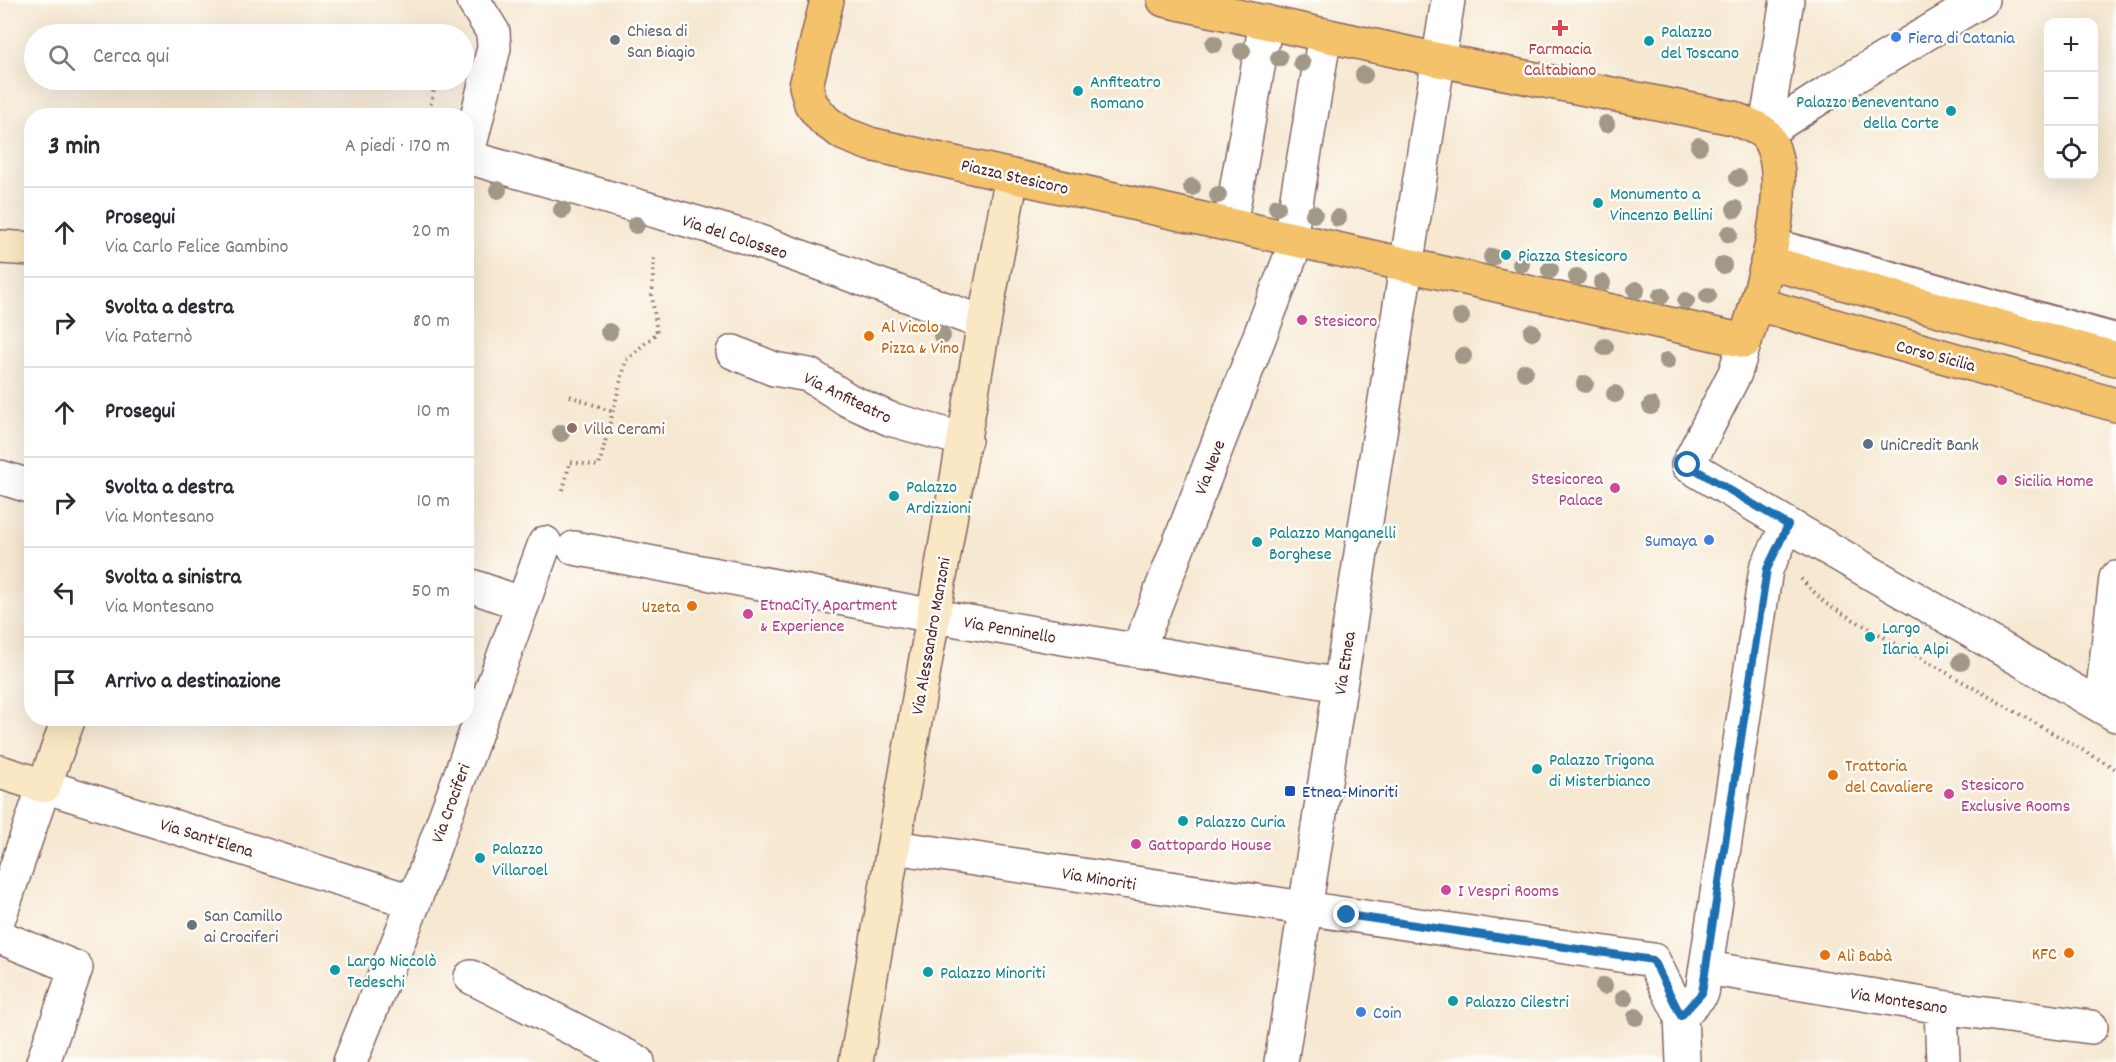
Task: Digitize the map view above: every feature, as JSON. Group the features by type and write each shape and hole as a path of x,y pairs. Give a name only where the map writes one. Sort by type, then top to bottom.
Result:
{"main road":[{"name":"Piazza Stesicoro","path":"827,0 806,86 811,105 825,121 844,134 870,144 1745,341"},
{"path":"1164,0 1439,60 1733,118 1764,134 1775,153 1778,192 1770,251 1745,341"},
{"name":"Via Alessandro Manzoni","path":"856,1062 984,323 1012,176"},
{"path":"0,247 24,248"},
{"path":"1770,251 2116,359"},
{"name":"Corso Sicilia","path":"1757,304 2116,405"},
{"path":"44,786 66,726"},
{"name":"Via Sant'Elena","path":"0,772 44,786"}],"street":[{"name":"Via del Colosseo","path":"473,0 493,32 494,40 474,129"},
{"path":"1439,60 1448,0"},
{"path":"1764,134 1787,0"},
{"path":"1764,134 1827,93 1982,0"},
{"path":"1230,225 1266,22"},
{"name":"Via Neve","path":"1138,650 1279,285 1294,239 1325,35"},
{"name":"Via Etnea","path":"1281,1062 1439,60"},
{"name":"Via del Colosseo","path":"474,158 746,237 984,323"},
{"path":"1745,341 1735,373 1688,465 2109,710 2116,578"},
{"name":"Via Anfiteatro","path":"733,352 774,369 809,375 848,400 890,419 965,440"},
{"path":"0,477 24,484"},
{"path":"1681,1016 1702,993 1767,569 1788,525"},
{"name":"Via Penninello","path":"560,545 934,616 1340,686"},
{"name":"Via Crociferi","path":"350,1062 414,902 523,604 560,545"},
{"path":"474,587 523,604"},
{"path":"0,915 44,786"},
{"name":"Via Sant'Elena","path":"44,786 414,902"},
{"name":"Via Minoriti","path":"894,846 1305,908"},
{"path":"1305,908 1653,960 1681,1016 1683,1062"},
{"path":"0,937 76,968 43,1062"},
{"name":"Via Montesano","path":"1707,968 1941,1007 2091,1027"},
{"path":"471,977 638,1062"},
{"path":"1941,1007 1943,1062"}],"lane":[{"path":"1770,251 2116,335"}],"path":[{"path":"430,108 434,90"},
{"path":"563,490 570,462 599,466 626,360 657,333 652,296 654,256"},
{"path":"570,396 613,412"},
{"path":"1788,525 1794,572 1826,604 2116,769"}],"place":[{"name":"Farmacia Caltabiano","path":"1560,28"},
{"name":"Fiera di Catania","path":"1896,37"},
{"name":"Chiesa di San Biagio","path":"615,40"},
{"name":"Palazzo del Toscano","path":"1649,41"},
{"name":"Anfiteatro Romano","path":"1078,91"},
{"name":"Palazzo Beneventano della Corte","path":"1951,111"},
{"name":"Monumento a Vincenzo Bellini","path":"1598,203"},
{"name":"Piazza Stesicoro","path":"1506,255"},
{"name":"Stesicoro","path":"1302,320"},
{"name":"Al Vicolo Pizza & Vino","path":"869,336"},
{"name":"Villa Cerami","path":"572,428"},
{"name":"UniCredit Bank","path":"1868,444"},
{"name":"Sicilia Home","path":"2002,480"},
{"name":"Stesicorea Palace","path":"1615,488"},
{"name":"Palazzo Ardizzioni","path":"894,496"},
{"name":"Sumaya","path":"1709,540"},
{"name":"Palazzo Manganelli Borghese","path":"1257,542"},
{"name":"Uzeta","path":"692,606"},
{"name":"EtnaCiTy Apartment & Experience","path":"748,614"},
{"name":"Largo Ilaria Alpi","path":"1870,637"},
{"name":"Palazzo Trigona di Misterbianco","path":"1537,769"},
{"name":"Trattoria del Cavaliere","path":"1833,775"},
{"name":"Etnea-Minoriti","path":"1290,791"},
{"name":"Stesicoro Exclusive Rooms","path":"1949,794"},
{"name":"Palazzo Curia","path":"1183,821"},
{"name":"Gattopardo House","path":"1136,844"},
{"name":"Palazzo Villaroel","path":"480,858"},
{"name":"I Vespri Rooms","path":"1446,890"},
{"name":"San Camillo ai Crociferi","path":"192,925"},
{"name":"KFC","path":"2069,953"},
{"name":"Alì Babà","path":"1825,955"},
{"name":"Largo Niccolò Tedeschi","path":"335,970"},
{"name":"Palazzo Minoriti","path":"928,972"},
{"name":"Palazzo Cilestri","path":"1453,1001"},
{"name":"Coin","path":"1361,1012"}],"route":[{"path":"1347,915 1653,960 1681,1016 1702,993 1767,569 1788,525 1688,465"}]}
